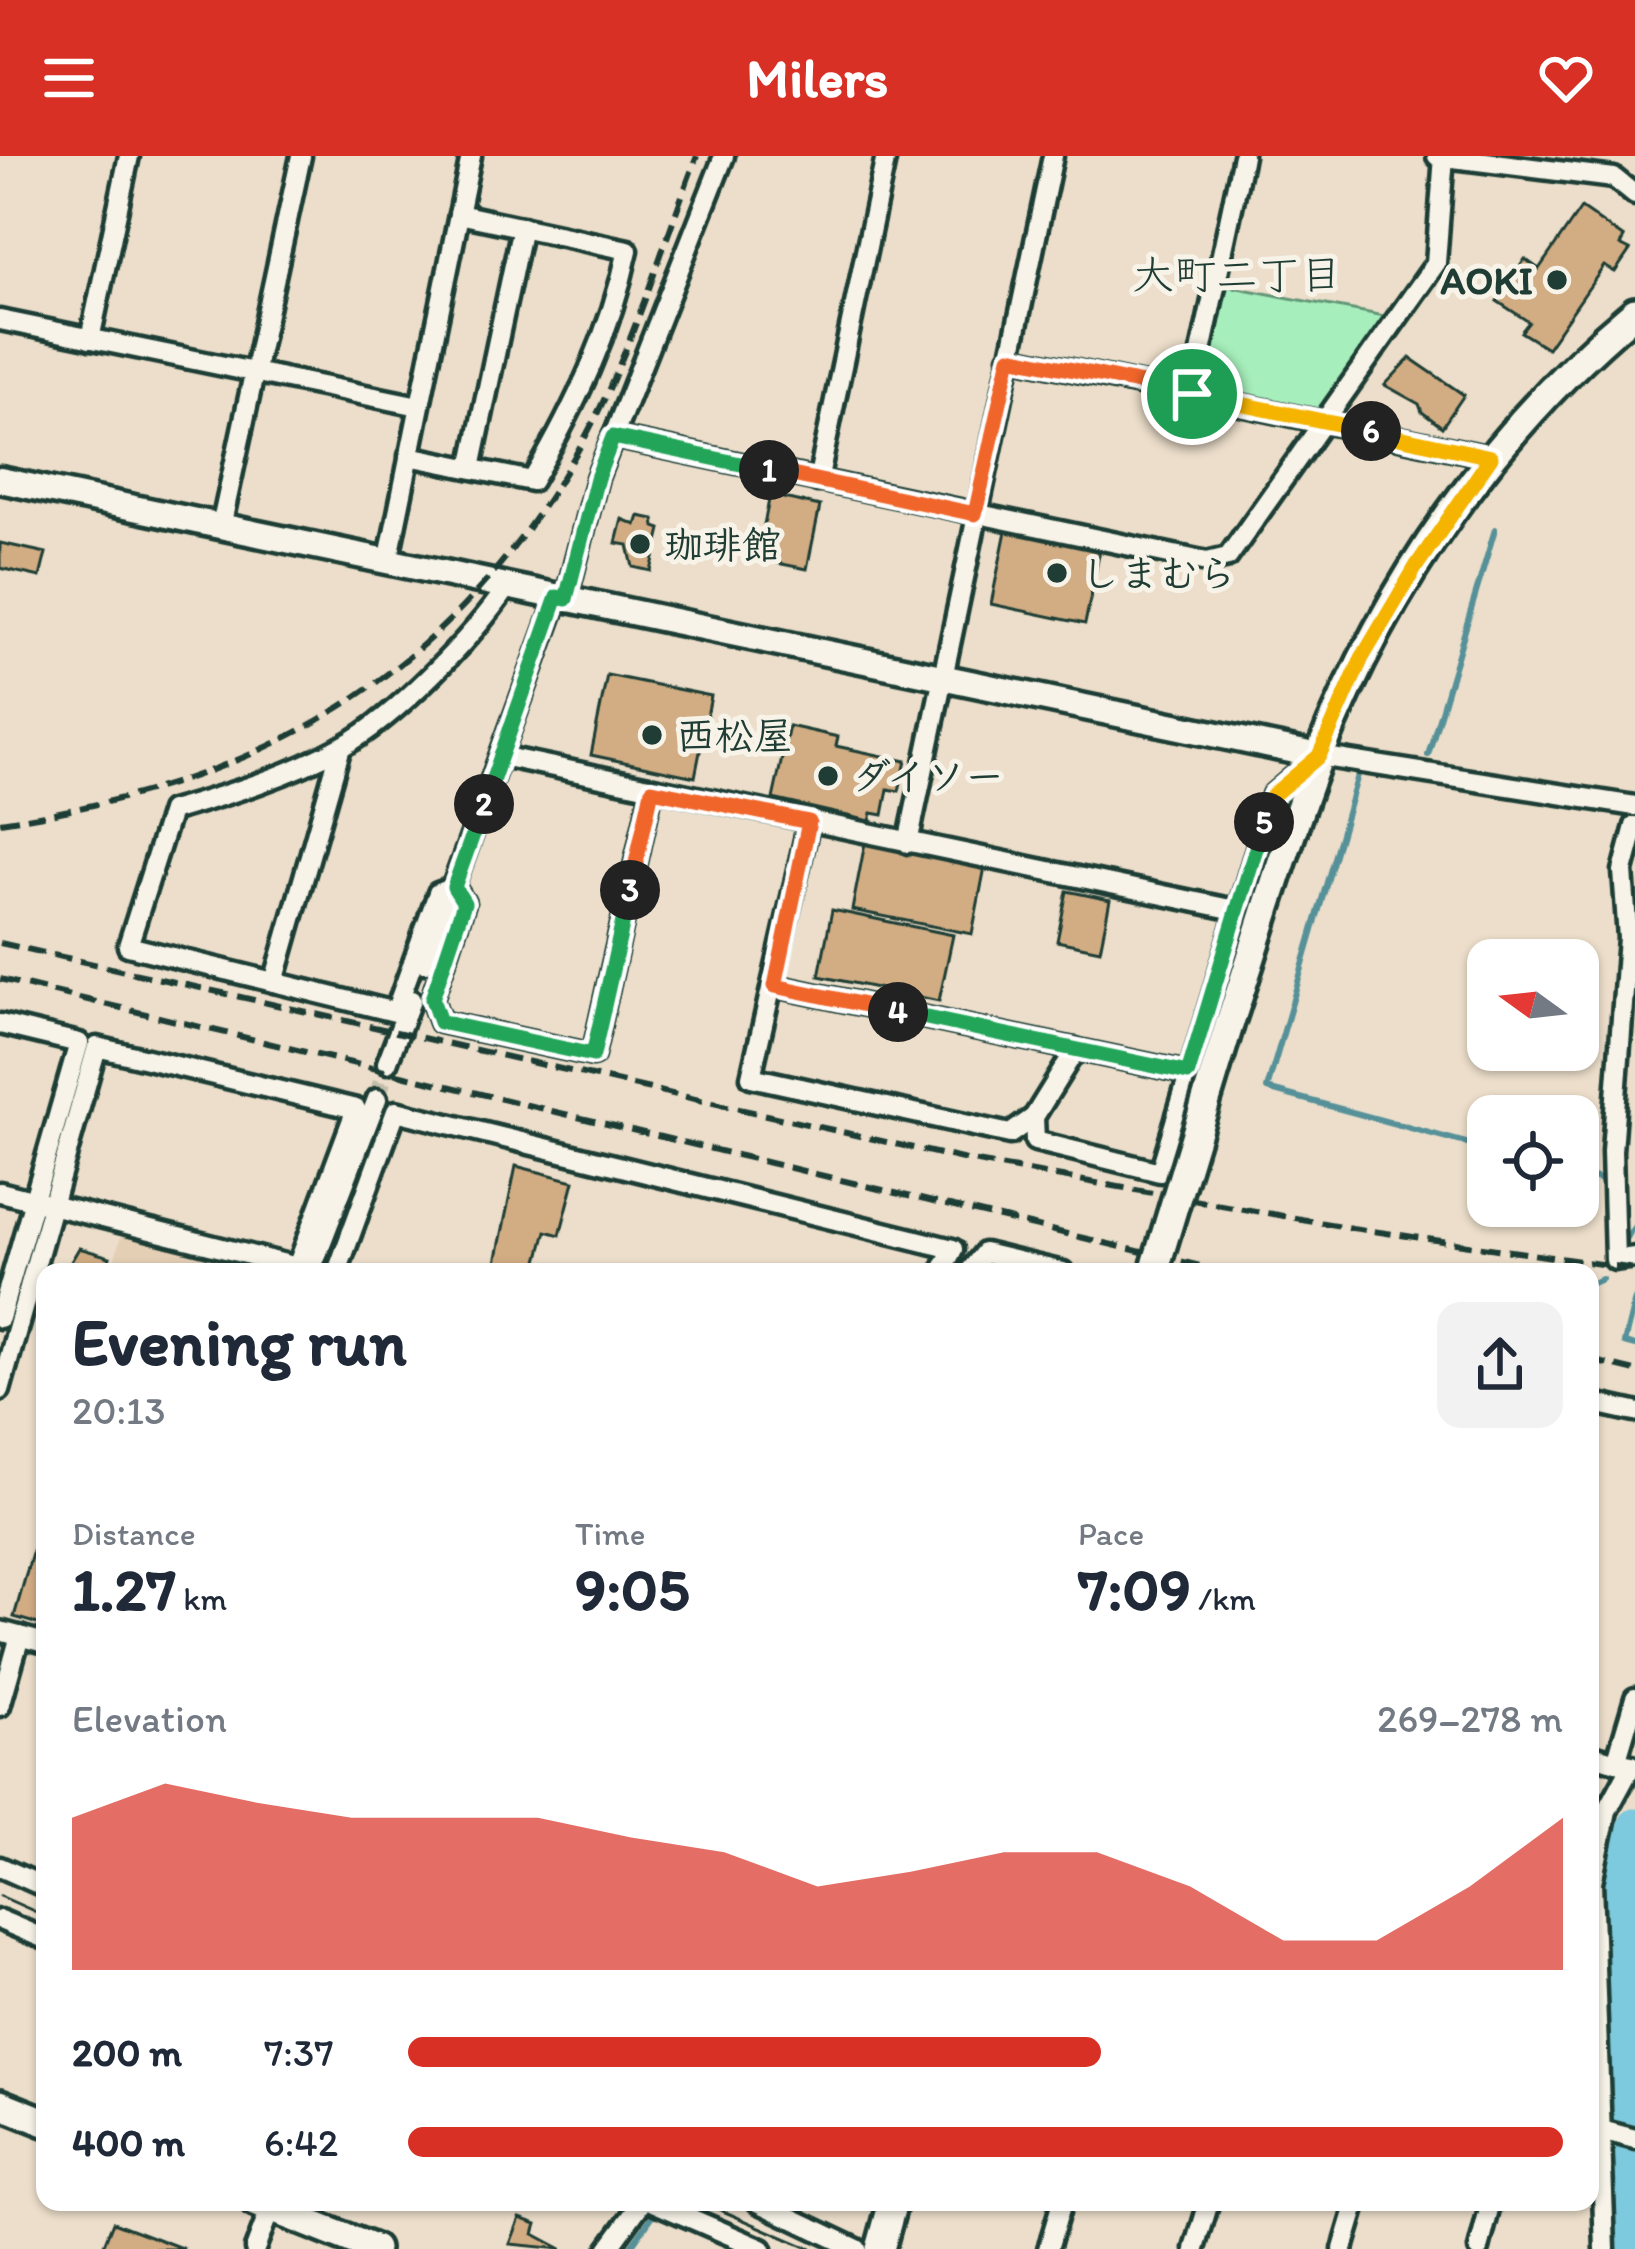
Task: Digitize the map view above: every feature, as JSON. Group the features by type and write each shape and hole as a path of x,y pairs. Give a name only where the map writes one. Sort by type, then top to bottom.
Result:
{"main road":[{"path":"1157,1263 1229,1025 1319,756 1362,658 1417,565 1491,457 1571,365 1635,312"},
{"path":"0,2105 36,2119"},
{"path":"283,2211 374,2249"},
{"path":"880,2249 891,2211"}],"street":[{"path":"90,339 129,156"},
{"path":"221,527 301,156"},
{"path":"388,562 471,156"},
{"path":"387,1063 562,598 597,478 724,156"},
{"path":"818,481 886,156"},
{"path":"908,842 1053,156"},
{"path":"1192,394 1243,156"},
{"path":"613,437 1207,562 1228,557 1436,263 1442,156 1613,178 1635,195"},
{"path":"409,456 532,481 591,368 617,301 628,250 459,214"},
{"path":"471,468 522,227"},
{"path":"0,320 418,406"},
{"path":"1010,357 1491,457"},
{"path":"0,480 1319,756 1635,806"},
{"path":"454,887 438,893 395,1012 128,946 171,811 251,788 341,747 425,679 484,621 507,587"},
{"path":"274,982 341,747"},
{"path":"501,756 1235,910"},
{"path":"1034,1117 1035,1141 1160,1172 1273,795 1319,756"},
{"path":"454,887 464,903 432,999 440,1022 593,1055 652,790"},
{"path":"809,822 751,1077 1010,1134 1034,1117 1076,1049"},
{"path":"1635,826 1624,871 1628,938 1615,1260 1635,1257"},
{"path":"775,986 1188,1073"},
{"path":"0,1024 356,1109 310,1263"},
{"path":"0,1390 43,1205 88,1045"},
{"path":"311,1263 377,1099"},
{"path":"340,1263 396,1111 952,1249 945,1263"},
{"path":"0,1192 279,1263"},
{"path":"0,1318 43,1205"},
{"path":"976,1263 984,1253 1026,1263"},
{"path":"1599,1406 1635,1412"},
{"path":"0,1706 10,1634"},
{"path":"1599,1835 1628,1764 1635,1698"},
{"path":"0,1867 36,1882"},
{"path":"0,1920 36,1935"},
{"path":"1599,2010 1605,2249"},
{"path":"1602,2131 1635,2139"},
{"path":"255,2249 264,2211"},
{"path":"608,2249 635,2211"},
{"path":"673,2211 762,2249"},
{"path":"777,2211 857,2249"},
{"path":"1048,2249 1059,2211"},
{"path":"1196,2249 1207,2211"},
{"path":"1343,2249 1354,2211"},
{"path":"1478,2249 1489,2211"}],"shaded area":[{"path":"122,1233 235,1263 114,1263"}],"green space":[{"path":"1222,285 1390,317 1321,413 1200,389"}],"building":[{"path":"1581,208 1624,238 1620,245 1630,250 1615,272 1604,266 1547,348 1521,332 1529,322 1497,301 1525,259 1539,269"},
{"path":"1410,358 1464,395 1442,427 1419,404 1385,385"},
{"path":"770,495 820,506 807,569 757,559"},
{"name":"珈琲館","path":"639,516 654,519 655,527 661,529 651,571 633,567 628,545 616,543 622,519 636,525"},
{"path":"1006,531 1100,550 1085,624 991,604"},
{"path":"0,543 46,553 40,577 0,568"},
{"path":"607,675 711,696 695,777 591,755"},
{"path":"789,726 838,737 836,746 906,761 899,791 888,789 883,815 872,813 870,821 773,799"},
{"path":"865,843 985,867 972,934 852,910"},
{"path":"1067,891 1110,900 1100,950 1057,941"},
{"path":"832,910 953,935 939,1001 819,976"},
{"path":"516,1166 574,1181 560,1235 546,1231 537,1263 496,1263"},
{"path":"79,1248 110,1257 108,1263 70,1263"},
{"path":"36,1539 36,1623 14,1617"},
{"path":"520,2218 537,2224 534,2234 562,2249 510,2244"},
{"path":"113,2222 184,2249 102,2249"}],"waterway":[{"path":"1428,755 1495,529"},
{"path":"1358,775 1267,1089 1467,1143"},
{"path":"1599,1179 1604,1180"},
{"path":"1625,1239 1635,1226"},
{"path":"1635,1299 1624,1343 1635,1346"},
{"path":"1628,2249 1619,1911 1625,1856 1635,1825"},
{"path":"629,2249 654,2214"}],"tunnel":[{"path":"377,1099 387,1063"}],"tram line":[{"path":"0,1896 36,1912"},
{"path":"723,2211 811,2249"}],"railway":[{"path":"0,822 93,805 180,781 261,750 335,710 404,661 467,602 525,533 596,417 697,156"},
{"path":"0,943 971,1161 1352,1228 1594,1263"},
{"path":"0,979 1188,1263"},
{"path":"1599,1264 1635,1269"},
{"path":"1599,1362 1635,1371"}],"place":[{"name":"AOKI","path":"1557,280"},
{"name":"珈琲館","path":"640,544"},
{"name":"しまむら","path":"1057,573"},
{"name":"西松屋","path":"652,735"},
{"name":"ダイソー","path":"828,776"}],"district":[{"name":"大町二丁目","path":"1237,274"}],"route":[{"path":"1010,357 1192,394 1491,457 1417,565 1362,658 1319,756 1273,795 1188,1073 775,986 809,822 652,790 593,1055 440,1022 432,999 464,903 454,887 557,597 566,599 597,478 613,437 975,514 1010,357"}]}
